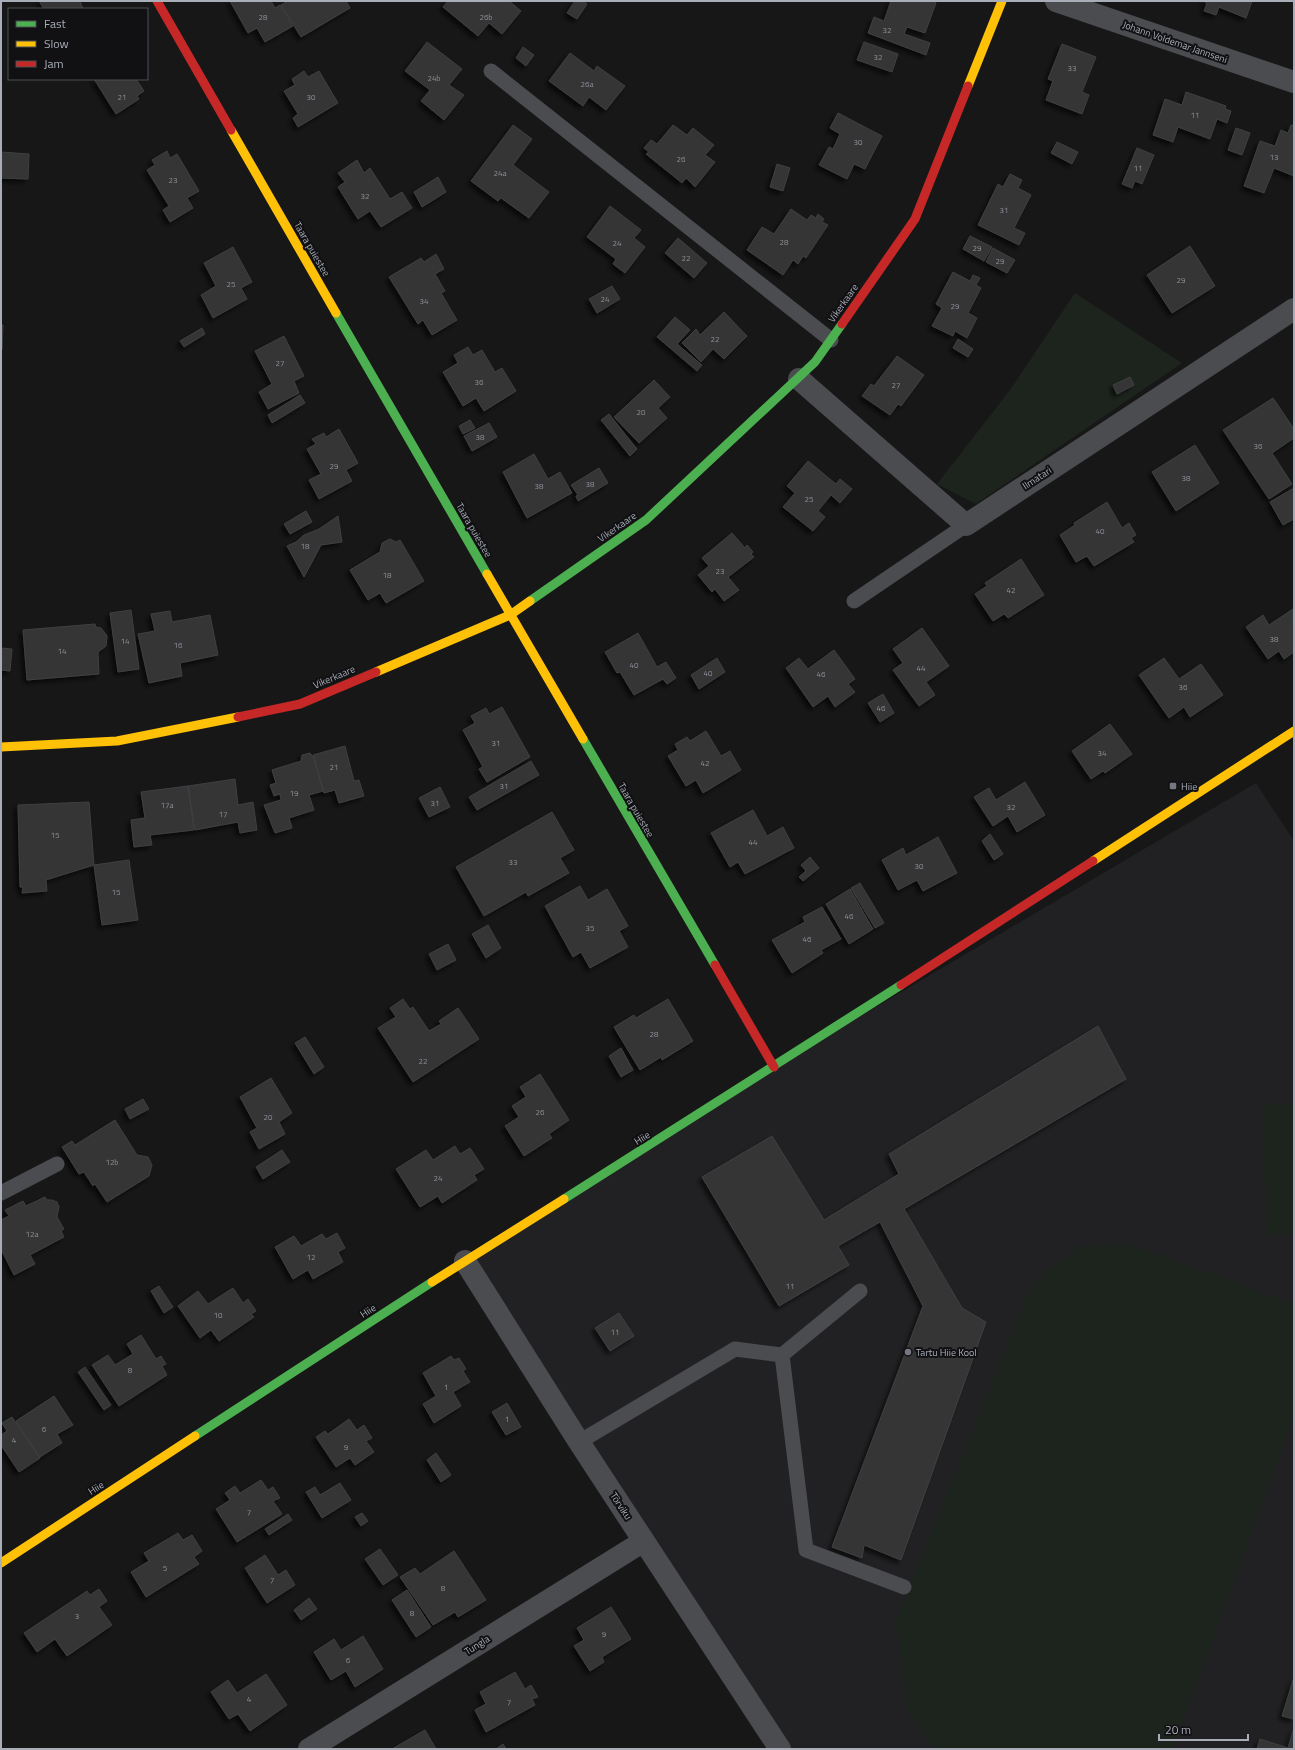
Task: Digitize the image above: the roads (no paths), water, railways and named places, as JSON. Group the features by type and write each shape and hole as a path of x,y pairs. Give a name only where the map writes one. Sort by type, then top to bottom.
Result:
{"street":[{"name":"Taara puiestee","path":"157,1 510,614 774,1067"},
{"name":"Vikerkaare","path":"1,747 116,742 300,704 510,614 646,520 815,362 916,219 1002,1"},
{"name":"Johann Voldemar Jannseni","path":"1056,1 1294,82"},
{"name":"Ilmatari","path":"966,525 1294,309"},
{"path":"799,378 966,525"},
{"name":"Hiie","path":"1,1563 465,1261 774,1067 1294,731"},
{"name":"Tõrviku","path":"465,1261 579,1442 780,1749"},
{"name":"Tungla","path":"309,1749 644,1541"}],"lane":[{"path":"491,71 831,340"},
{"path":"854,601 966,525"},
{"path":"1,1192 57,1164"},
{"path":"579,1442 735,1349 782,1355 860,1291"},
{"path":"782,1355 806,1550 904,1587"}],"place":[{"name":"Hiie","path":"1173,786"},
{"name":"Tartu Hiie Kool","path":"908,1352"}]}
